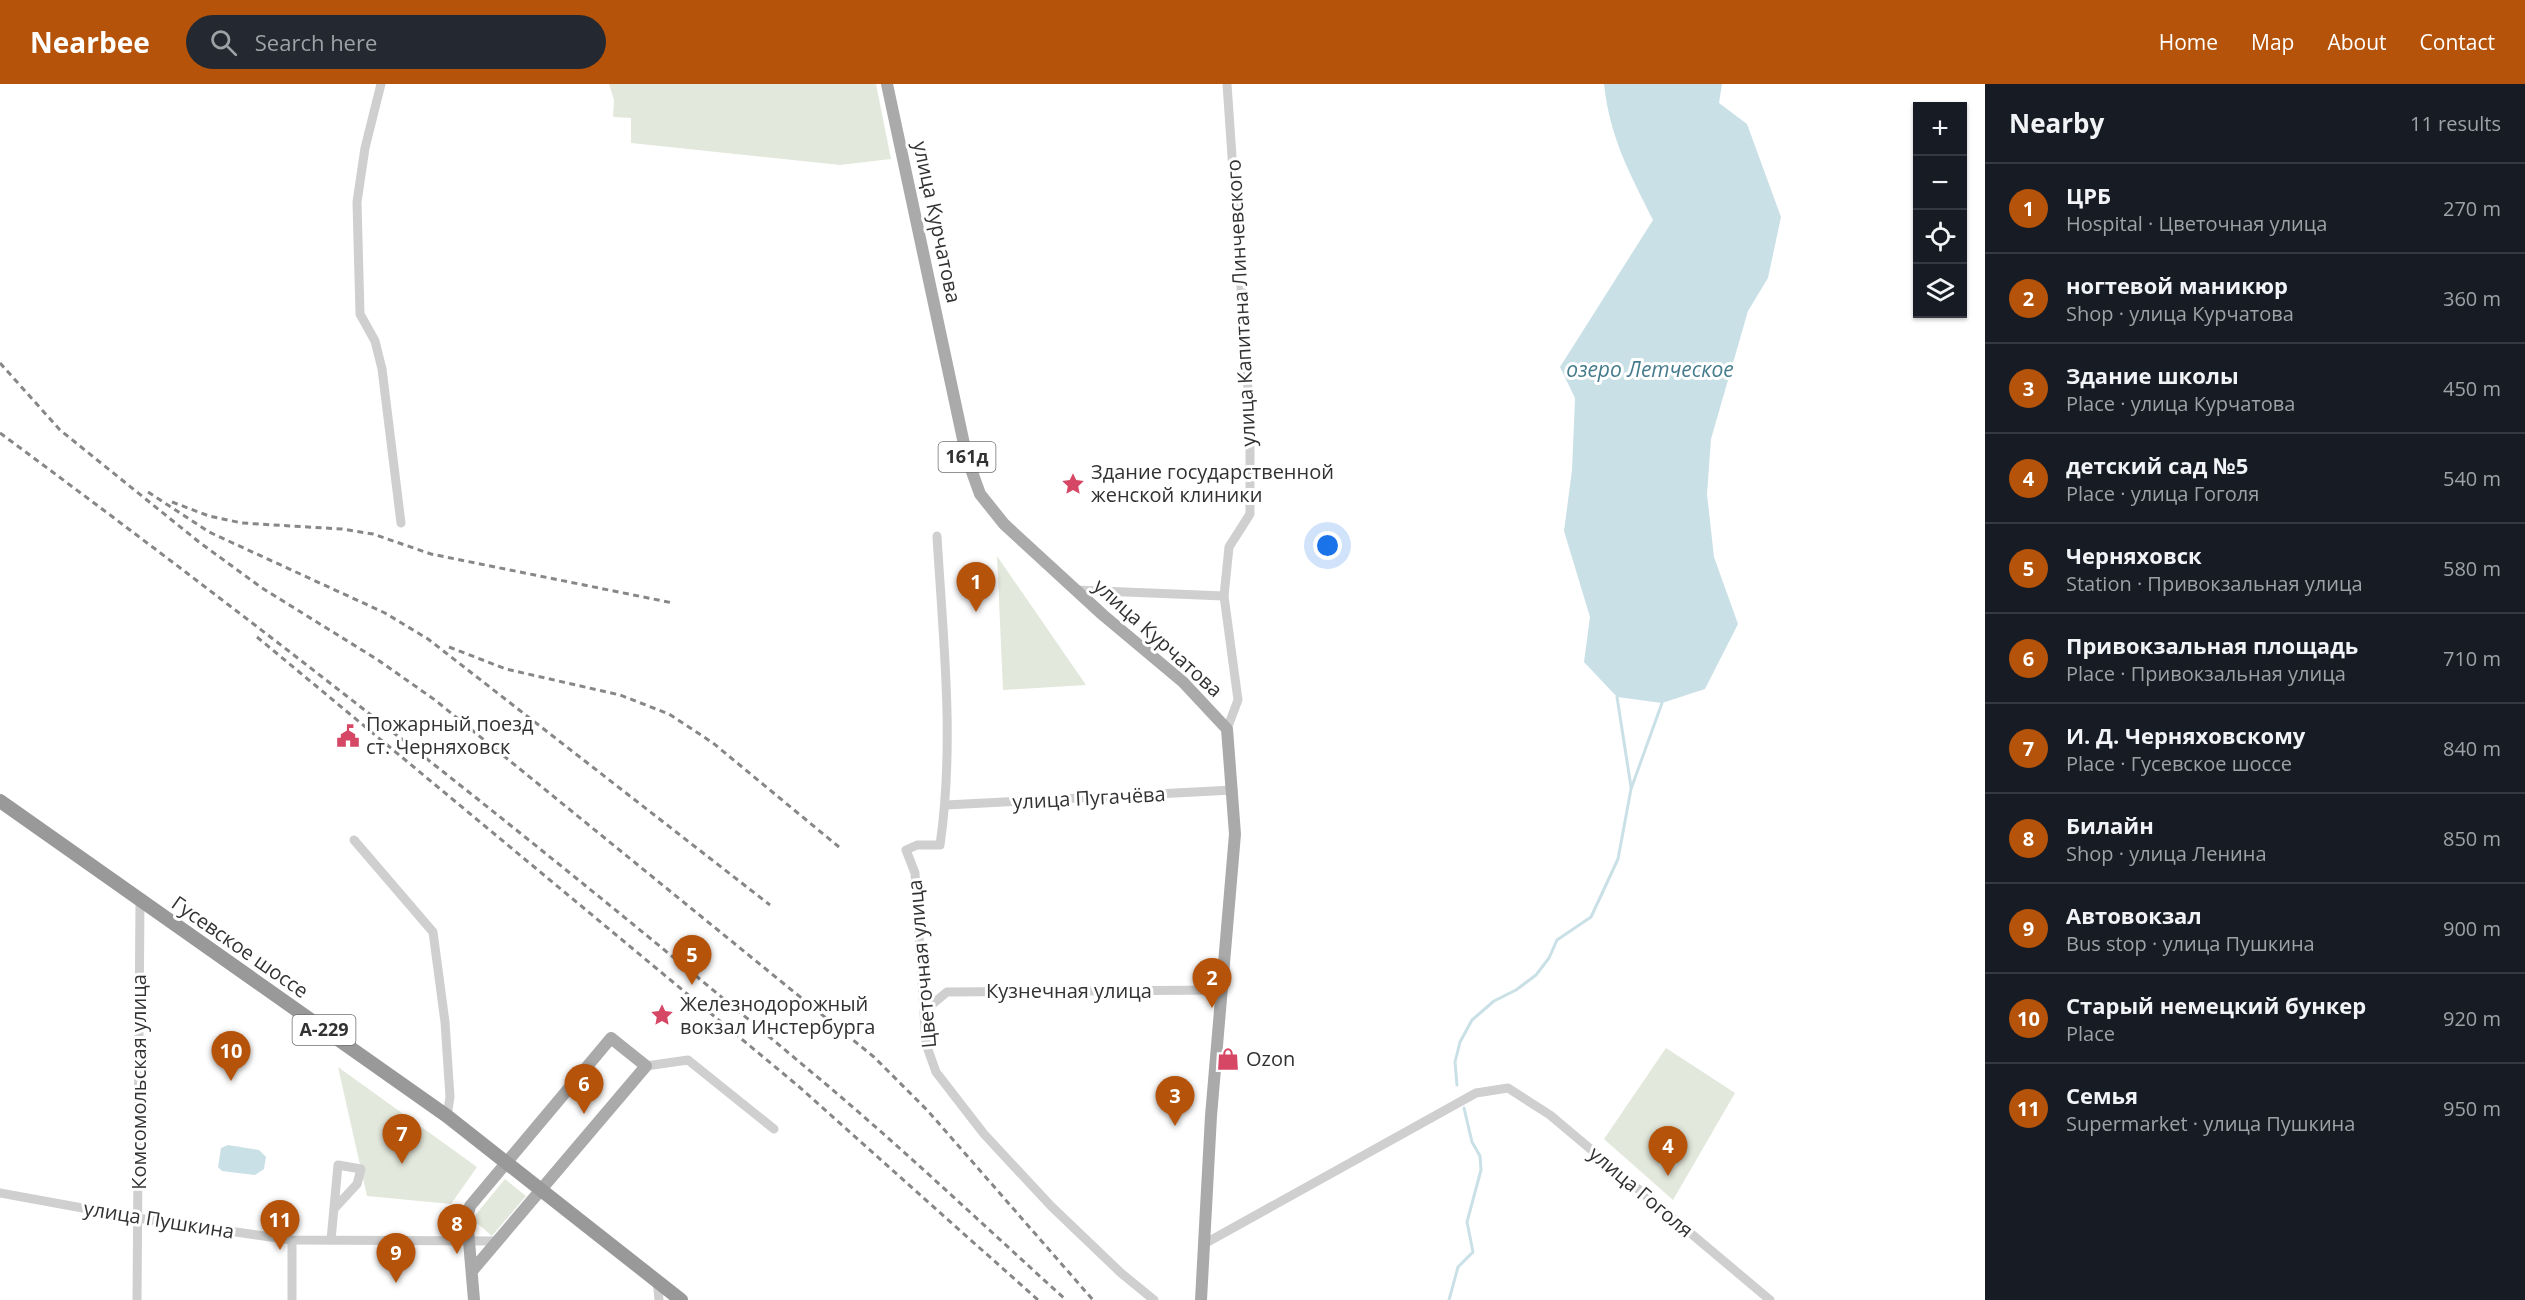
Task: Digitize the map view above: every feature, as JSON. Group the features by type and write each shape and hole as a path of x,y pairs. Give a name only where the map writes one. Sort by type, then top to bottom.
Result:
{"highway":[{"name":"Гусевское шоссе","path":"0,801 447,1116 543,1189 681,1300"}],"main road":[{"name":"улица Курчатова","path":"887,84 967,458 980,494 1004,524 1076,590 1184,682 1227,729"},
{"path":"1201,1300 1221,990 1235,834 1227,729"},
{"path":"472,1270 646,1066 611,1038 470,1206 467,1218 474,1300"}],"street":[{"path":"381,84 365,148 357,202 360,314 375,341 382,369 401,523"},
{"name":"улица Капитана Линчевского","path":"1227,84 1250,418 1250,514 1229,547 1224,596 1238,700 1227,729"},
{"name":"Цветочная улица","path":"937,536 948,710 946,805 940,845 917,845 906,850 915,873 926,1044 936,1072 984,1134 1051,1206 1121,1273 1154,1300"},
{"path":"1076,590 1224,596"},
{"name":"улица Пугачёва","path":"946,805 1233,790"},
{"path":"354,840 433,932 446,1043 450,1097 447,1116"},
{"name":"Комсомольская улица","path":"136,1300 140,900"},
{"name":"Кузнечная улица","path":"924,1011 947,992 1221,990"},
{"path":"646,1066 688,1060 774,1129"},
{"name":"улица Гоголя","path":"1204,1244 1476,1093 1508,1088 1550,1115 1770,1300"},
{"path":"331,1240 338,1165 361,1169 357,1184 334,1209"},
{"name":"улица Пушкина","path":"0,1193 137,1218 292,1240 498,1241"},
{"path":"292,1240 292,1300"},
{"path":"657,1280 659,1300"}],"shaded area":[{"path":"609,84 876,84 891,159 840,165 631,143 631,118 613,117 614,100"},
{"path":"997,556 1086,685 1003,690"},
{"path":"1666,1048 1735,1093 1673,1200 1604,1139"},
{"path":"338,1067 477,1167 451,1204 367,1196"},
{"path":"505,1179 526,1196 492,1236 472,1219"}],"water":[{"name":"озеро Летческое","path":"1604,84 1722,84 1719,103 1747,124 1781,217 1768,278 1748,311 1711,439 1707,494 1714,557 1738,624 1705,689 1662,703 1617,697 1584,662 1590,617 1564,531 1572,470 1575,398 1560,367 1653,220 1616,138"},
{"path":"228,1145 259,1150 266,1157 264,1169 255,1175 222,1171 218,1167 221,1148"}],"waterway":[{"path":"1617,697 1631,787"},
{"path":"1457,1085 1455,1062 1460,1042 1472,1020 1494,1001 1516,990 1536,975 1549,958 1557,940 1591,917 1618,859 1631,789 1662,703"},
{"path":"1449,1300 1458,1267 1473,1252 1467,1222 1481,1170 1480,1156 1472,1142 1464,1108"}],"railway":[{"path":"0,363 60,430 199,542 262,588 378,660 435,700 874,1057 928,1111 1093,1300"},
{"path":"0,433 308,666 610,906 842,1098 1066,1300"},
{"path":"148,492 209,532 385,613 428,639 770,905"},
{"path":"172,502 209,516 242,523 342,529 373,534 431,554 673,603"},
{"path":"257,637 797,1085 1038,1300"},
{"path":"449,647 506,669 620,695 669,714 713,743 839,847"}],"place":[{"name":"Здание государственной женской клиники","path":"1073,484"},
{"name":"ЦРБ","path":"976,612"},
{"name":"Пожарный поезд ст. Черняховск","path":"348,736"},
{"name":"Черняховск","path":"692,985"},
{"name":"ногтевой маникюр","path":"1212,1008"},
{"name":"Железнодорожный вокзал Инстербурга","path":"662,1015"},
{"name":"Ozon","path":"1228,1059"},
{"name":"Старый немецкий бункер","path":"231,1081"},
{"name":"Привокзальная площадь","path":"584,1114"},
{"name":"Здание школы","path":"1175,1126"},
{"name":"И. Д. Черняховскому","path":"402,1164"},
{"name":"детский сад №5","path":"1668,1176"},
{"name":"Семья","path":"280,1250"},
{"name":"Билайн","path":"457,1254"},
{"name":"Автовокзал","path":"396,1283"}]}
